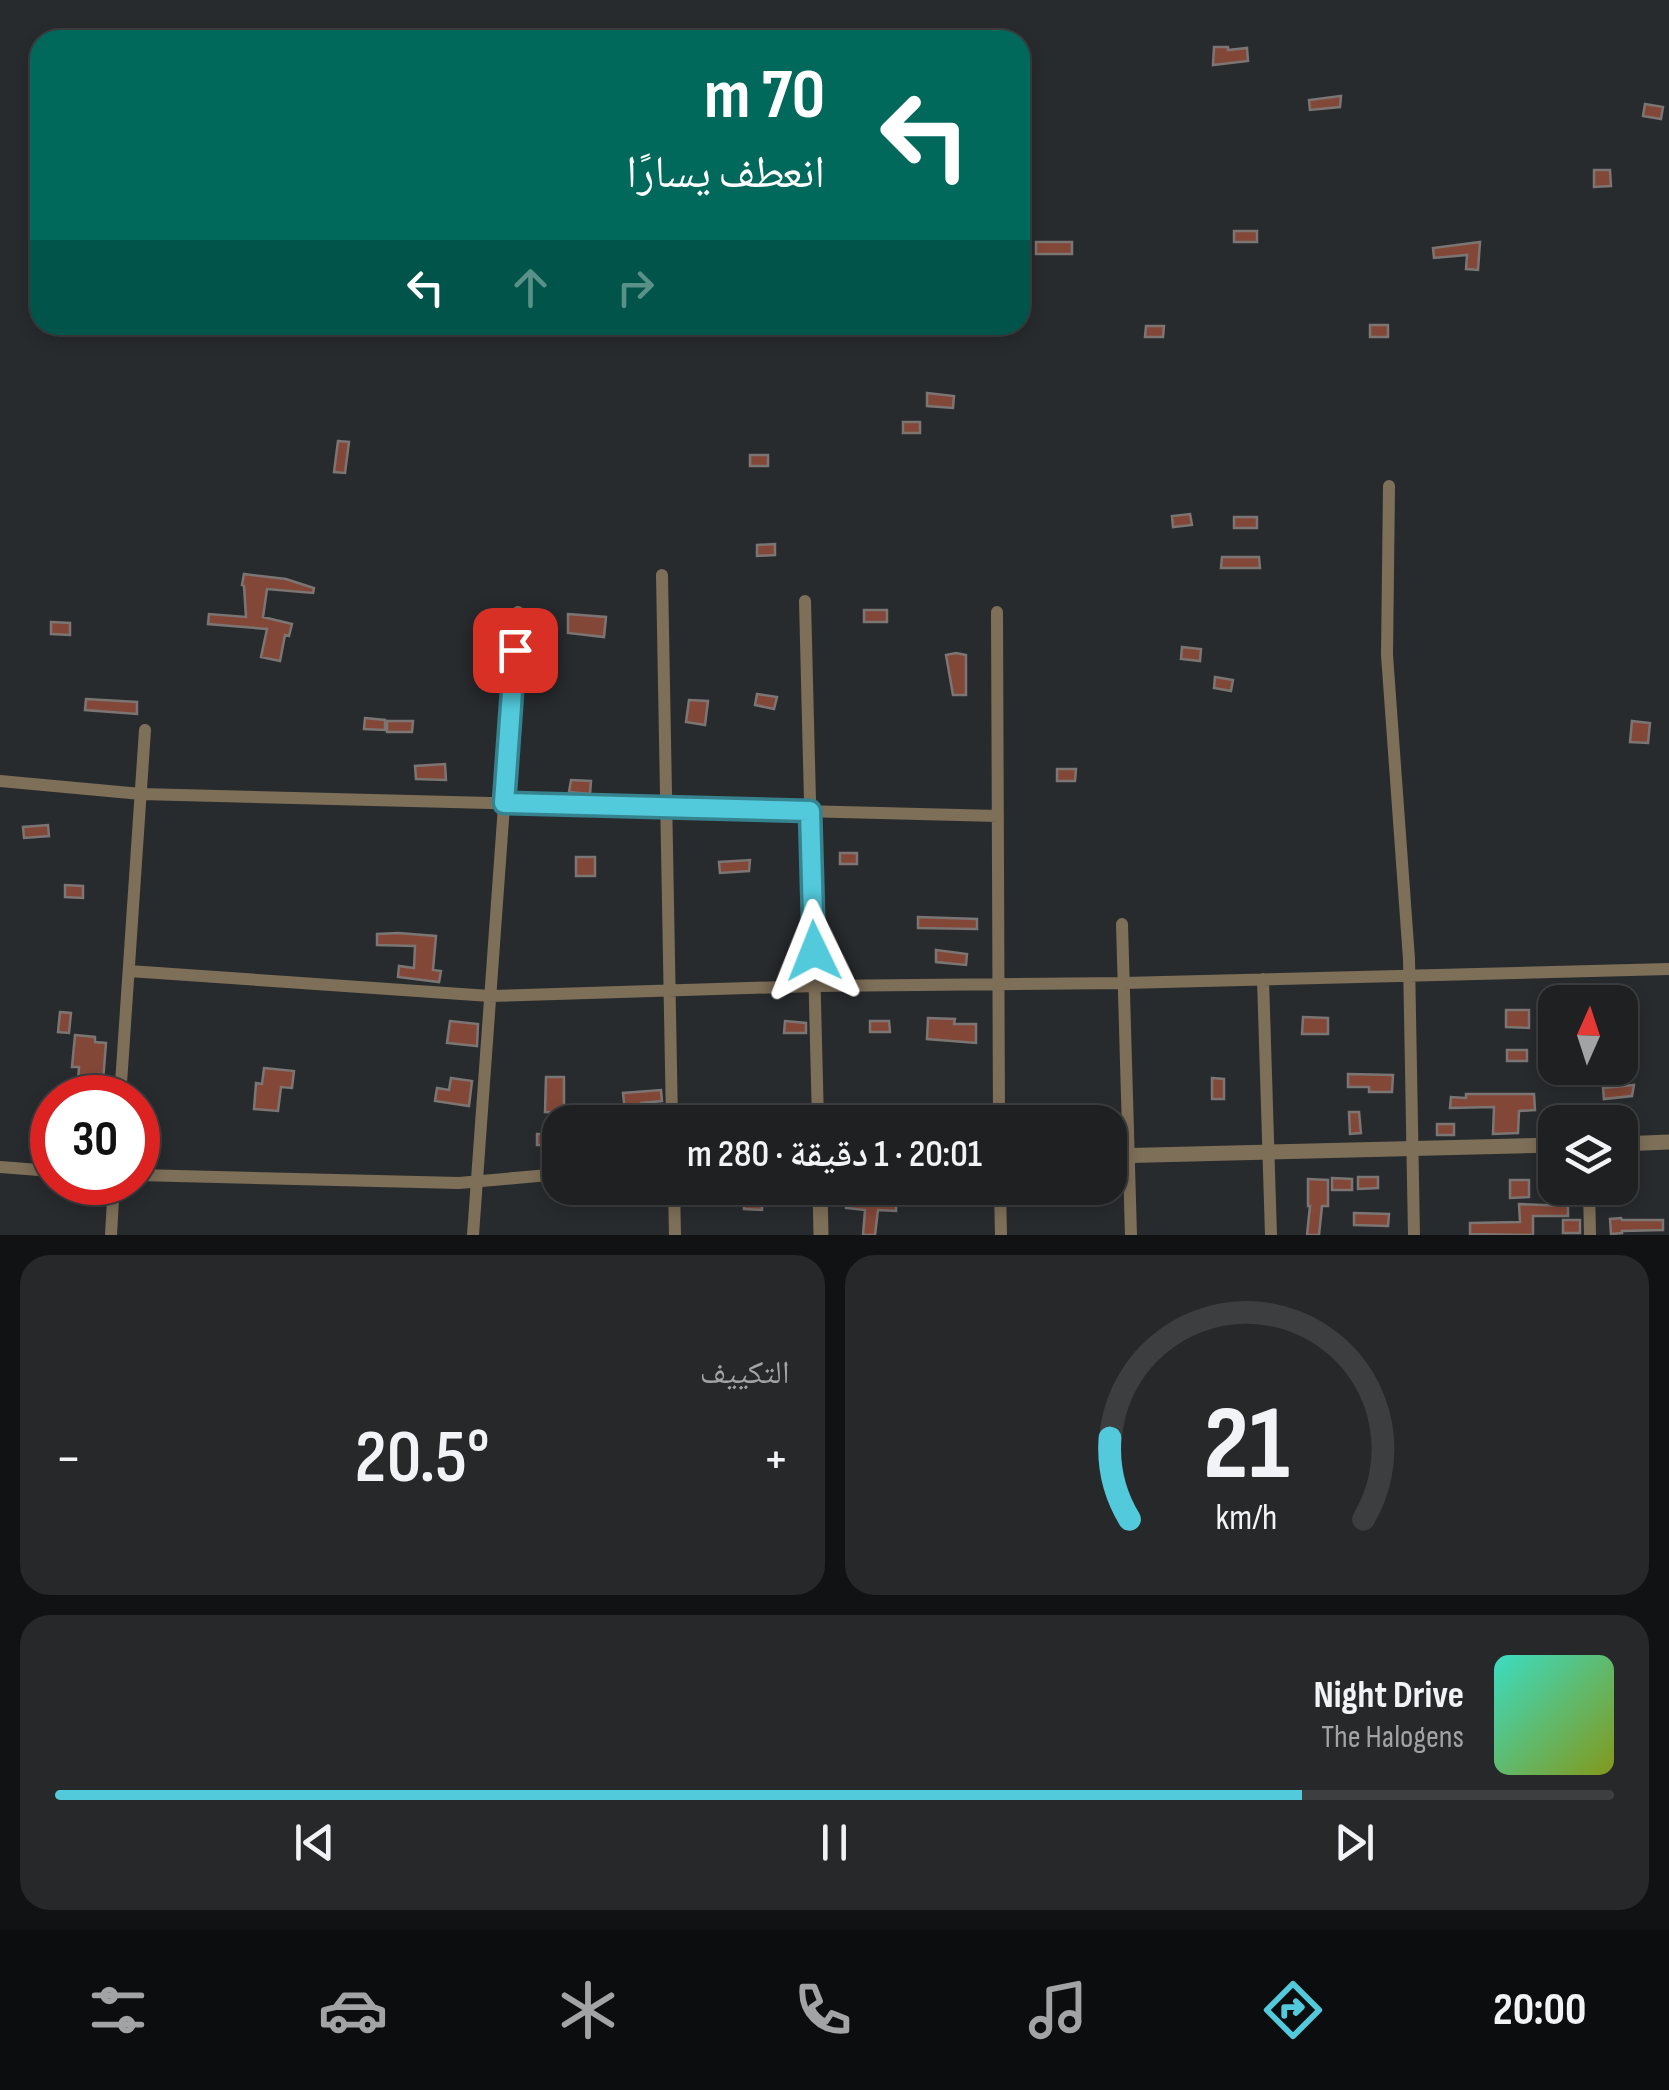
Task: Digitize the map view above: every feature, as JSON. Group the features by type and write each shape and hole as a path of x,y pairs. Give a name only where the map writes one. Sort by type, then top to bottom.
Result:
{"street":[{"path":"1388,486 1387,655 1410,974 1414,1235"},
{"path":"662,575 672,1105"},
{"path":"805,601 818,1105"},
{"path":"473,1235 518,612"},
{"path":"997,612 999,1105"},
{"path":"122,1075 145,730"},
{"path":"0,781 141,794 998,816"},
{"path":"1122,924 1131,1235"},
{"path":"129,971 490,996 1669,969"},
{"path":"1263,979 1271,1235"},
{"path":"1638,1143 1669,1142"},
{"path":"1129,1155 1538,1145"},
{"path":"0,1168 30,1170"},
{"path":"160,1176 440,1182 542,1176"},
{"path":"111,1235 113,1205"},
{"path":"674,1205 675,1235"},
{"path":"820,1205 821,1235"},
{"path":"1001,1205 1002,1235"},
{"path":"1589,1205 1590,1235"}],"building":[{"path":"1214,47 1247,48 1248,61 1213,65"},
{"path":"1341,96 1340,107 1310,110 1309,100"},
{"path":"1645,104 1663,107 1661,119 1643,116"},
{"path":"1594,170 1610,170 1611,186 1594,187"},
{"path":"1234,231 1257,231 1257,242 1234,242"},
{"path":"1036,242 1072,242 1072,254 1036,254"},
{"path":"1480,242 1478,270 1466,269 1467,255 1434,258 1433,248"},
{"path":"1370,325 1388,325 1388,337 1370,337"},
{"path":"1146,326 1164,326 1163,337 1145,337"},
{"path":"927,393 954,396 953,408 927,406"},
{"path":"903,422 920,422 920,433 903,433"},
{"path":"338,441 349,442 345,473 334,472"},
{"path":"750,455 768,455 768,466 750,466"},
{"path":"1190,514 1192,525 1173,527 1172,516"},
{"path":"1234,517 1257,517 1257,528 1234,528"},
{"path":"775,544 775,555 757,556 757,545"},
{"path":"1222,557 1259,557 1260,568 1221,568"},
{"path":"244,574 286,579 314,588 313,593 267,589 263,617 292,624 289,636 285,635 280,661 261,657 267,629 208,624 209,614 246,617"},
{"path":"864,610 887,610 887,622 864,622"},
{"path":"568,614 606,617 604,637 568,633"},
{"path":"51,622 70,623 70,635 51,634"},
{"path":"1182,647 1201,649 1200,661 1181,659"},
{"path":"946,655 966,655 966,695 953,695"},
{"path":"1215,677 1233,680 1231,691 1214,688"},
{"path":"757,694 777,697 774,709 755,705"},
{"path":"86,699 137,702 137,714 85,710"},
{"path":"689,700 708,701 705,725 686,722"},
{"path":"365,718 385,720 385,730 364,729"},
{"path":"387,721 413,721 412,732 387,732"},
{"path":"1632,721 1650,723 1648,743 1630,742"},
{"path":"445,764 446,780 416,779 415,766"},
{"path":"1057,769 1076,769 1075,781 1057,781"},
{"path":"571,780 591,781 590,794 569,792"},
{"path":"48,825 49,836 24,838 23,827"},
{"path":"840,853 857,853 857,864 840,864"},
{"path":"576,857 595,857 595,876 576,876"},
{"path":"750,860 749,871 720,873 719,862"},
{"path":"65,885 83,886 83,898 65,897"},
{"path":"918,917 977,919 977,929 918,928"},
{"path":"377,934 436,936 433,970 441,971 439,982 398,977 399,966 414,968 415,946 377,945"},
{"path":"936,950 967,954 966,965 936,962"},
{"path":"1506,1010 1529,1010 1529,1028 1506,1027"},
{"path":"60,1012 71,1013 69,1033 58,1032"},
{"path":"1303,1017 1328,1018 1328,1034 1302,1034"},
{"path":"928,1018 976,1024 976,1043 927,1039"},
{"path":"450,1021 478,1024 477,1046 447,1043"},
{"path":"785,1021 806,1023 806,1033 784,1033"},
{"path":"870,1021 889,1021 890,1032 870,1032"},
{"path":"75,1035 95,1037 95,1042 106,1043 103,1075 78,1075 79,1067 72,1067"},
{"path":"1507,1050 1527,1050 1527,1061 1507,1061"},
{"path":"264,1068 294,1071 292,1088 281,1087 278,1111 254,1109 256,1083 262,1084"},
{"path":"1348,1074 1393,1075 1392,1092 1348,1087"},
{"path":"546,1077 564,1077 564,1105 545,1105"},
{"path":"451,1078 472,1081 469,1106 435,1101 437,1088 449,1090"},
{"path":"1212,1078 1224,1079 1224,1099 1212,1099"},
{"path":"1634,1085 1632,1096 1604,1099 1603,1088"},
{"path":"661,1090 662,1101 624,1105 623,1093"},
{"path":"1466,1094 1534,1094 1535,1110 1519,1111 1518,1133 1493,1134 1494,1107 1450,1108 1451,1097 1466,1098"},
{"path":"1349,1112 1359,1112 1361,1133 1350,1134"},
{"path":"1437,1124 1454,1124 1454,1135 1437,1135"},
{"path":"1358,1177 1378,1177 1378,1188 1358,1189"},
{"path":"1332,1178 1352,1179 1352,1190 1332,1190"},
{"path":"1308,1179 1328,1180 1328,1206 1322,1206 1319,1235 1307,1235"},
{"path":"1510,1180 1529,1180 1529,1197 1510,1198"},
{"path":"1519,1204 1568,1206 1568,1216 1533,1216 1533,1235 1470,1234 1470,1223 1520,1222"},
{"path":"744,1205 762,1205 762,1210 744,1209"},
{"path":"896,1205 896,1211 878,1210 875,1235 863,1235 865,1210 846,1208"},
{"path":"1354,1213 1389,1214 1388,1226 1354,1225"},
{"path":"1610,1219 1663,1220 1663,1230 1611,1234"},
{"path":"1563,1220 1580,1220 1580,1233 1563,1233"}],"route":[{"path":"515,650 504,803 810,811 814,951"}]}
